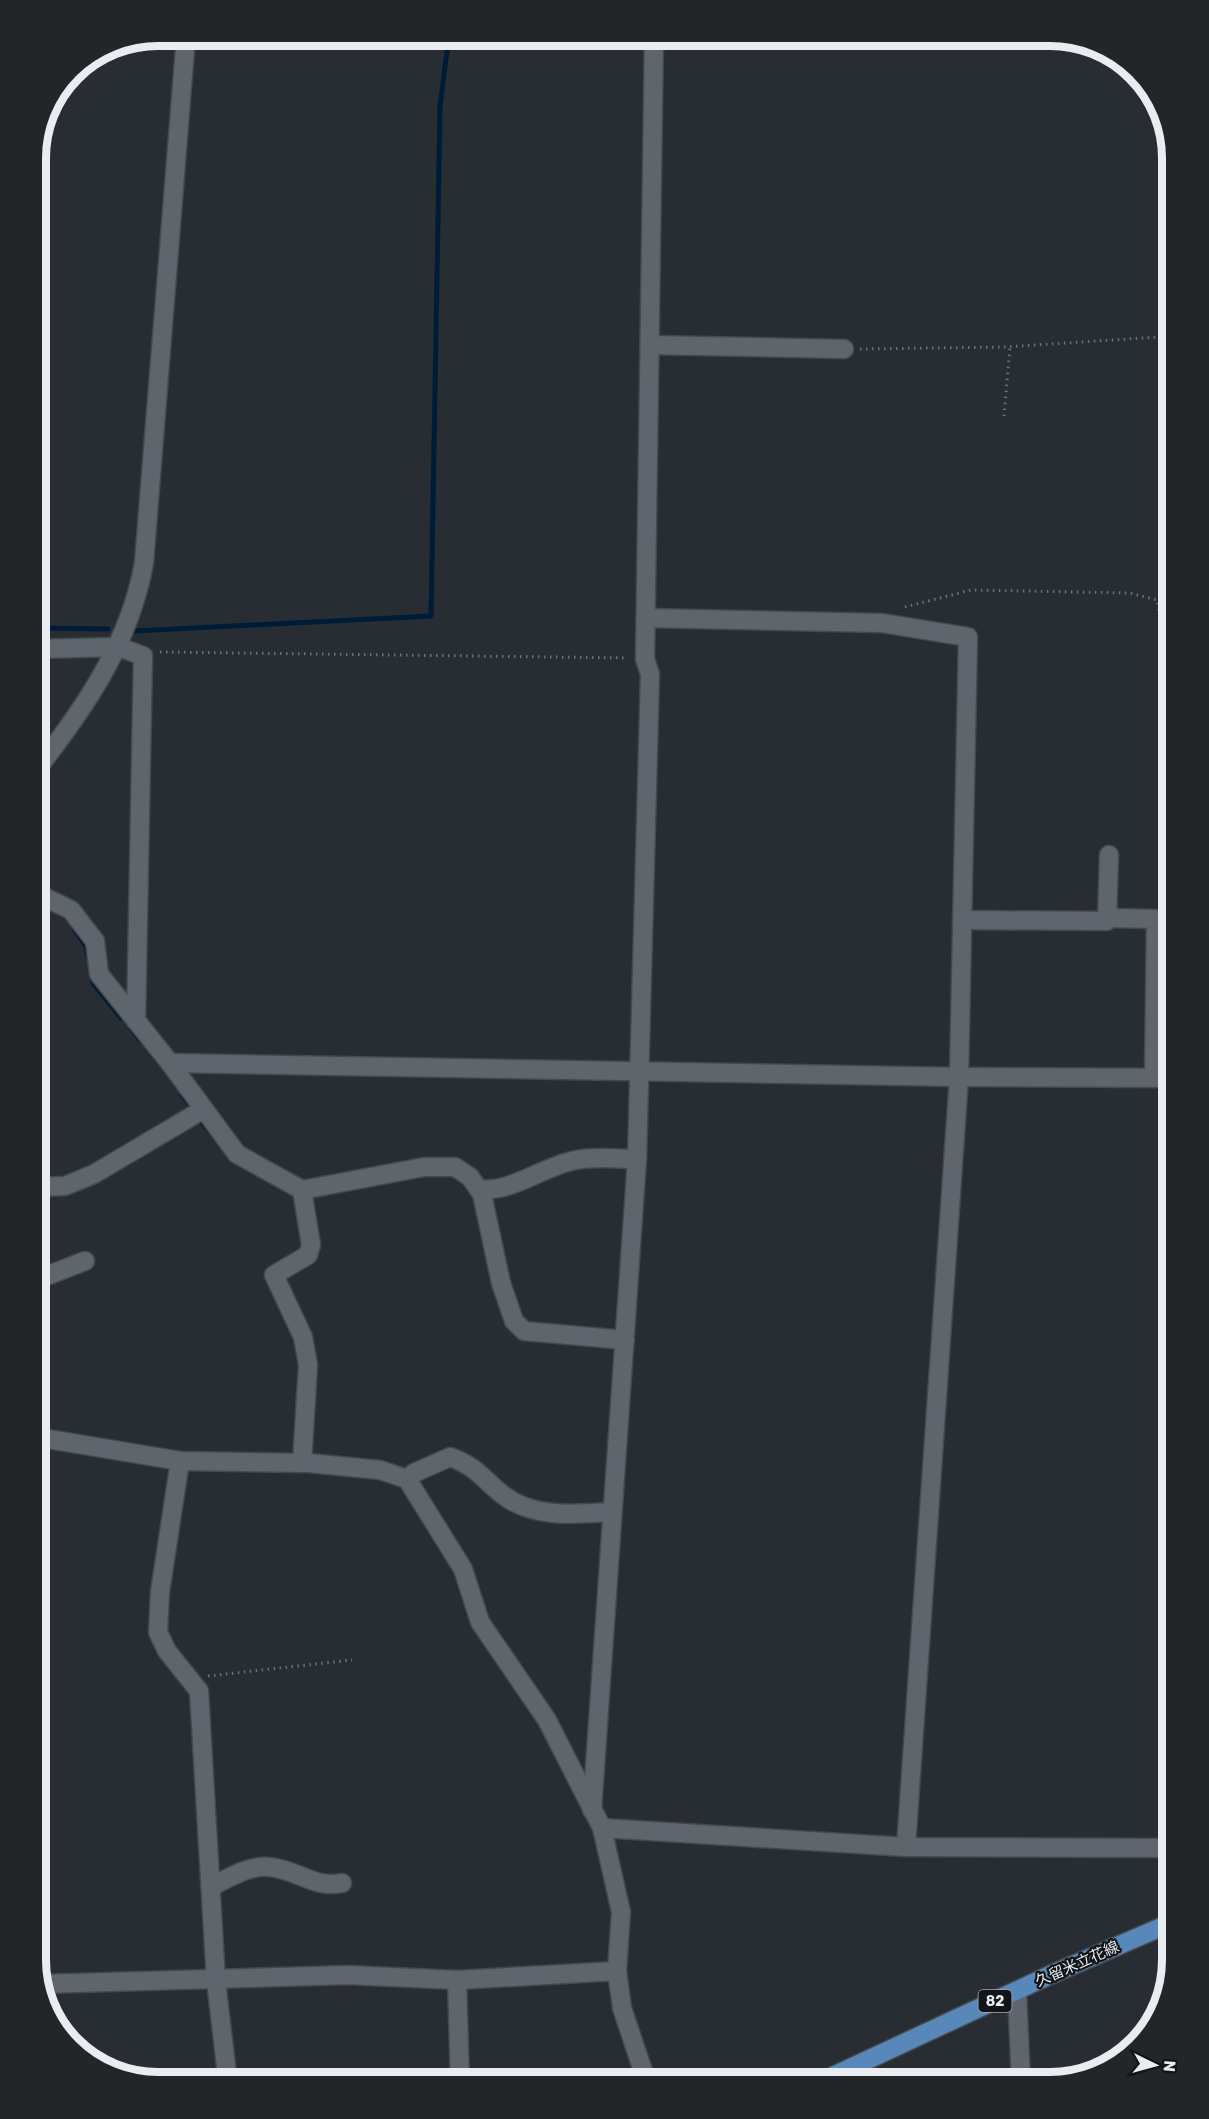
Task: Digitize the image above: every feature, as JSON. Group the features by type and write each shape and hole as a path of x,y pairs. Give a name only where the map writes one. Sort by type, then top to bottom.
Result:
{"main road":[{"name":"久留米立花線","path":"842,2072 1162,1927"}],"street":[{"path":"47,757 63,736 119,647 139,591 144,563 185,46"},
{"path":"592,1810 637,1159 650,674 645,659 654,47"},
{"path":"650,345 844,349"},
{"path":"646,618 882,623 968,637 959,1077 906,1847"},
{"path":"47,649 119,647 143,656 136,1021"},
{"path":"1108,918 1109,855"},
{"path":"47,898 71,910 95,941 99,974 170,1062 237,1154 302,1190 424,1167 455,1167 470,1177 482,1194 501,1283 514,1321 524,1330 625,1340"},
{"path":"962,920 1156,919 1154,1078"},
{"path":"170,1062 959,1077 1162,1078"},
{"path":"46,1187 65,1186 94,1174 204,1109"},
{"path":"479,1189 489,1190 504,1186 577,1160 637,1159"},
{"path":"302,1190 311,1245 308,1255 274,1275 303,1337 308,1365 302,1463"},
{"path":"46,1276 85,1261"},
{"path":"46,1439 180,1461 302,1463 380,1470 407,1479 463,1569 480,1622 547,1720 602,1828 621,1912 617,1971 622,2008 643,2072"},
{"path":"407,1479 414,1473 450,1457 468,1463 505,1496 528,1508 552,1513 612,1512"},
{"path":"180,1461 160,1592 158,1632 167,1651 199,1690 216,1981 227,2072"},
{"path":"602,1828 906,1847 1162,1848"},
{"path":"211,1887 252,1868 269,1866 327,1886 342,1883"},
{"path":"49,1984 216,1981 348,1975 457,1980 617,1971"},
{"path":"457,1980 460,2072"},
{"path":"1017,1991 1021,2072"}],"path":[{"path":"844,349 1010,347 1162,337"},
{"path":"1004,416 1010,347"},
{"path":"896,609 971,590 1130,593 1156,600 1162,622"},
{"path":"143,656 151,652 645,659"},
{"path":"191,1681 212,1675 352,1660"}],"waterway":[{"path":"135,631 431,616 440,106 448,46"},
{"path":"47,628 108,629"},
{"path":"74,929 86,946 88,957"},
{"path":"92,975 93,983 121,1018"},
{"path":"130,1027 140,1040"},
{"path":"182,1095 192,1108"},
{"path":"200,1120 210,1132"}]}
